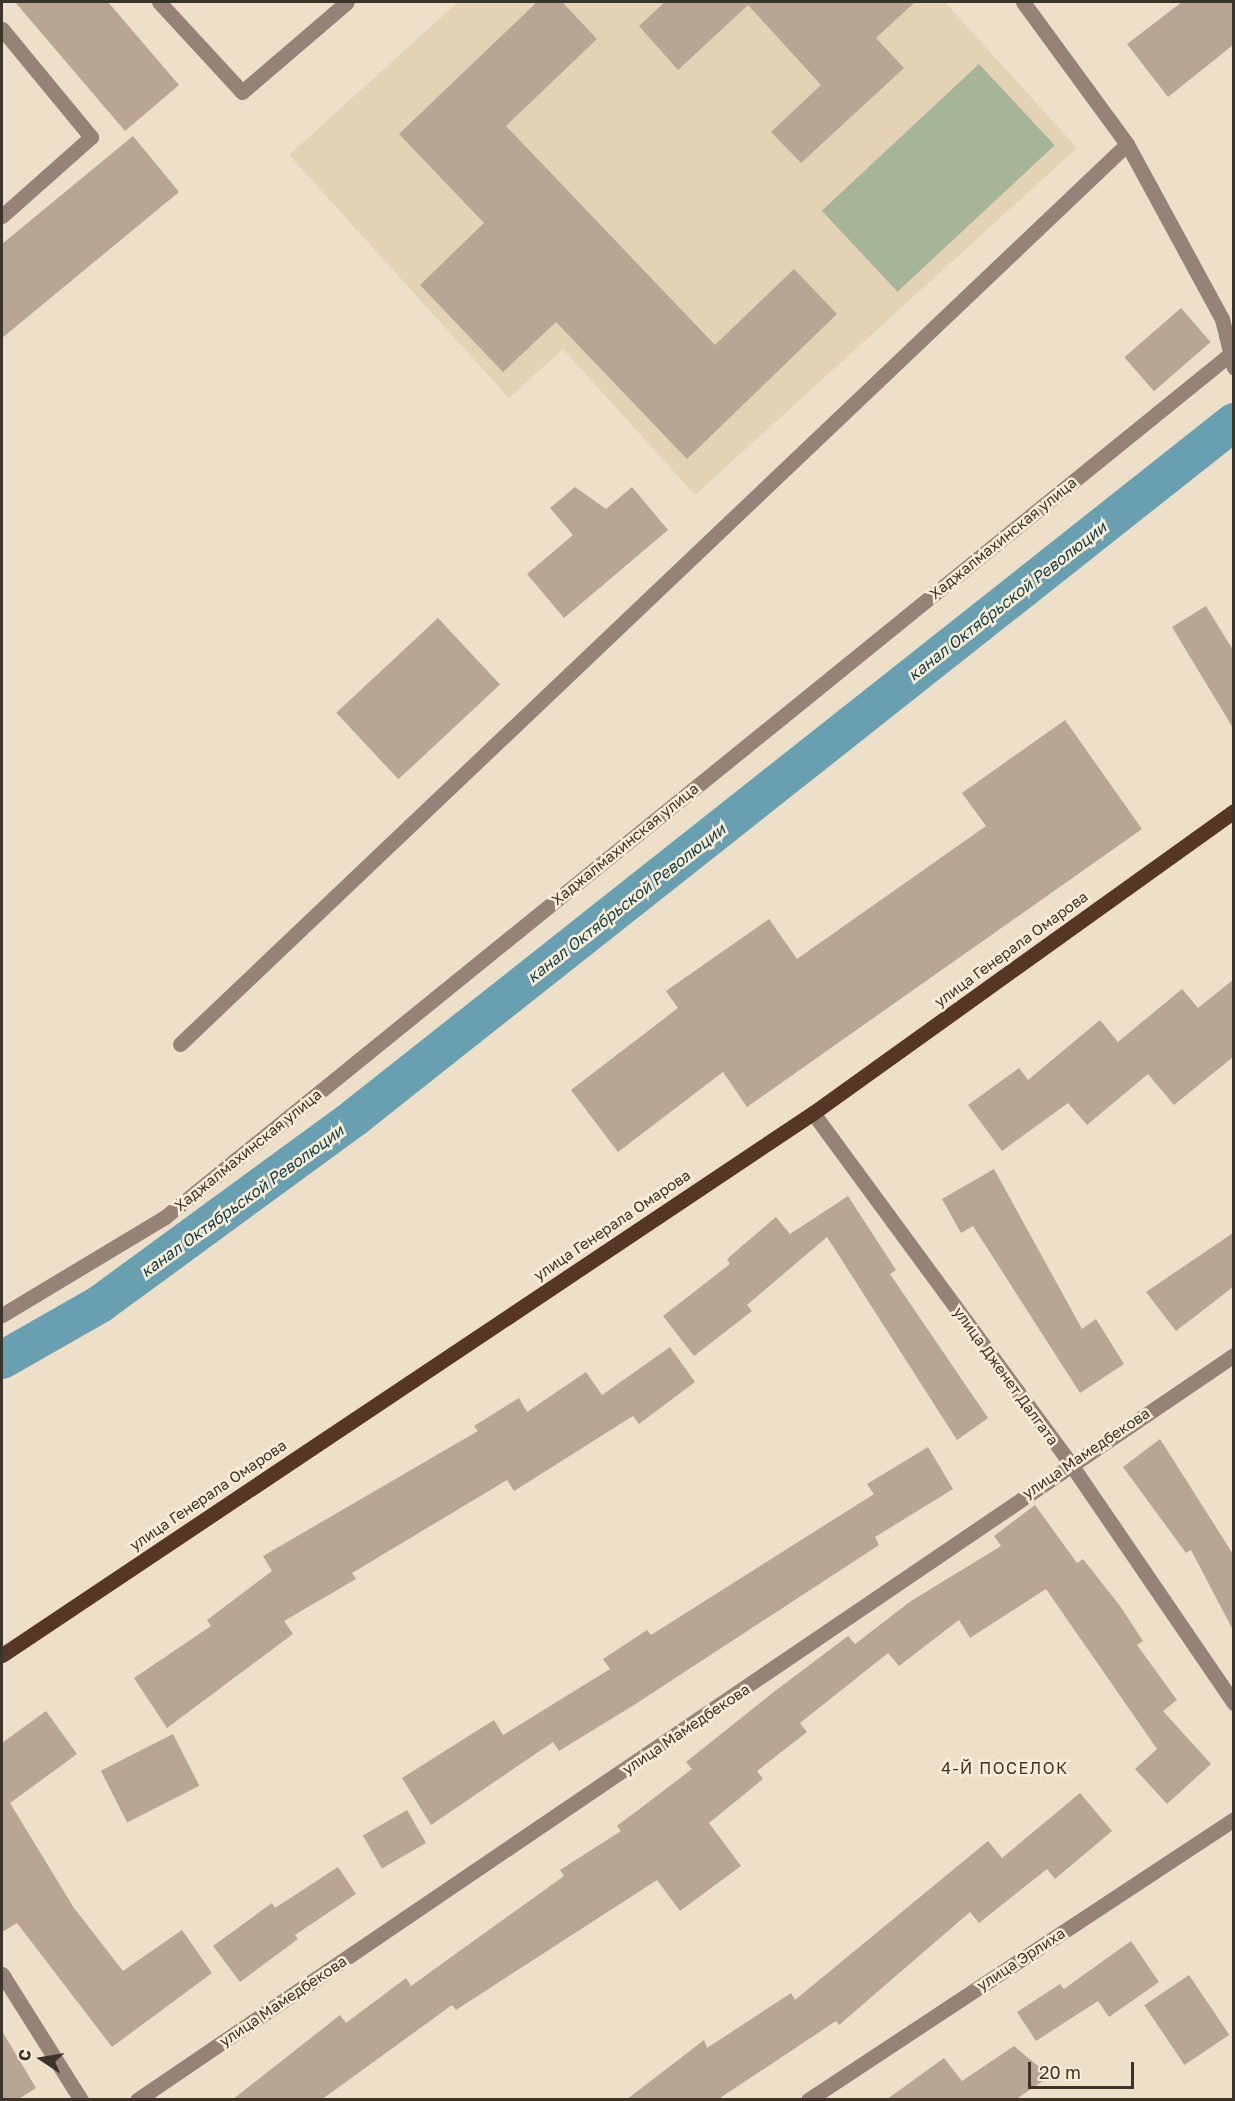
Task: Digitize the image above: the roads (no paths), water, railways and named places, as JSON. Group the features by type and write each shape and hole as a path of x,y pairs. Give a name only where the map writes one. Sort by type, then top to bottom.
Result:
{"main road":[{"name":"улица Генерала Омарова","path":"2,1655 814,1115 1233,811"},
{"name":"улица Генерала Омарова","path":"2,1661 814,1115 1233,818"}],"street":[{"path":"159,2 242,92 347,2"},
{"path":"1023,2 1127,144 1222,319 1232,358"},
{"path":"2,29 91,137 2,216"},
{"path":"180,1044 1127,144"},
{"name":"Хаджалмахинская улица","path":"2,1315 165,1217 1232,358"},
{"name":"улица Дженет Далгата","path":"814,1115 1070,1463 1233,1703"},
{"name":"улица Мамедбекова","path":"137,2100 1070,1463 1233,1355"},
{"name":"улица Эрлиха","path":"808,2100 1233,1819"},
{"path":"2,1974 81,2100"}],"waterway":[{"name":"канал Октябрьской Революции","path":"2,1360 100,1304 354,1118 1234,422"}],"district":[{"name":"4-Й ПОСЕЛОК","path":"1005,1768"}]}
